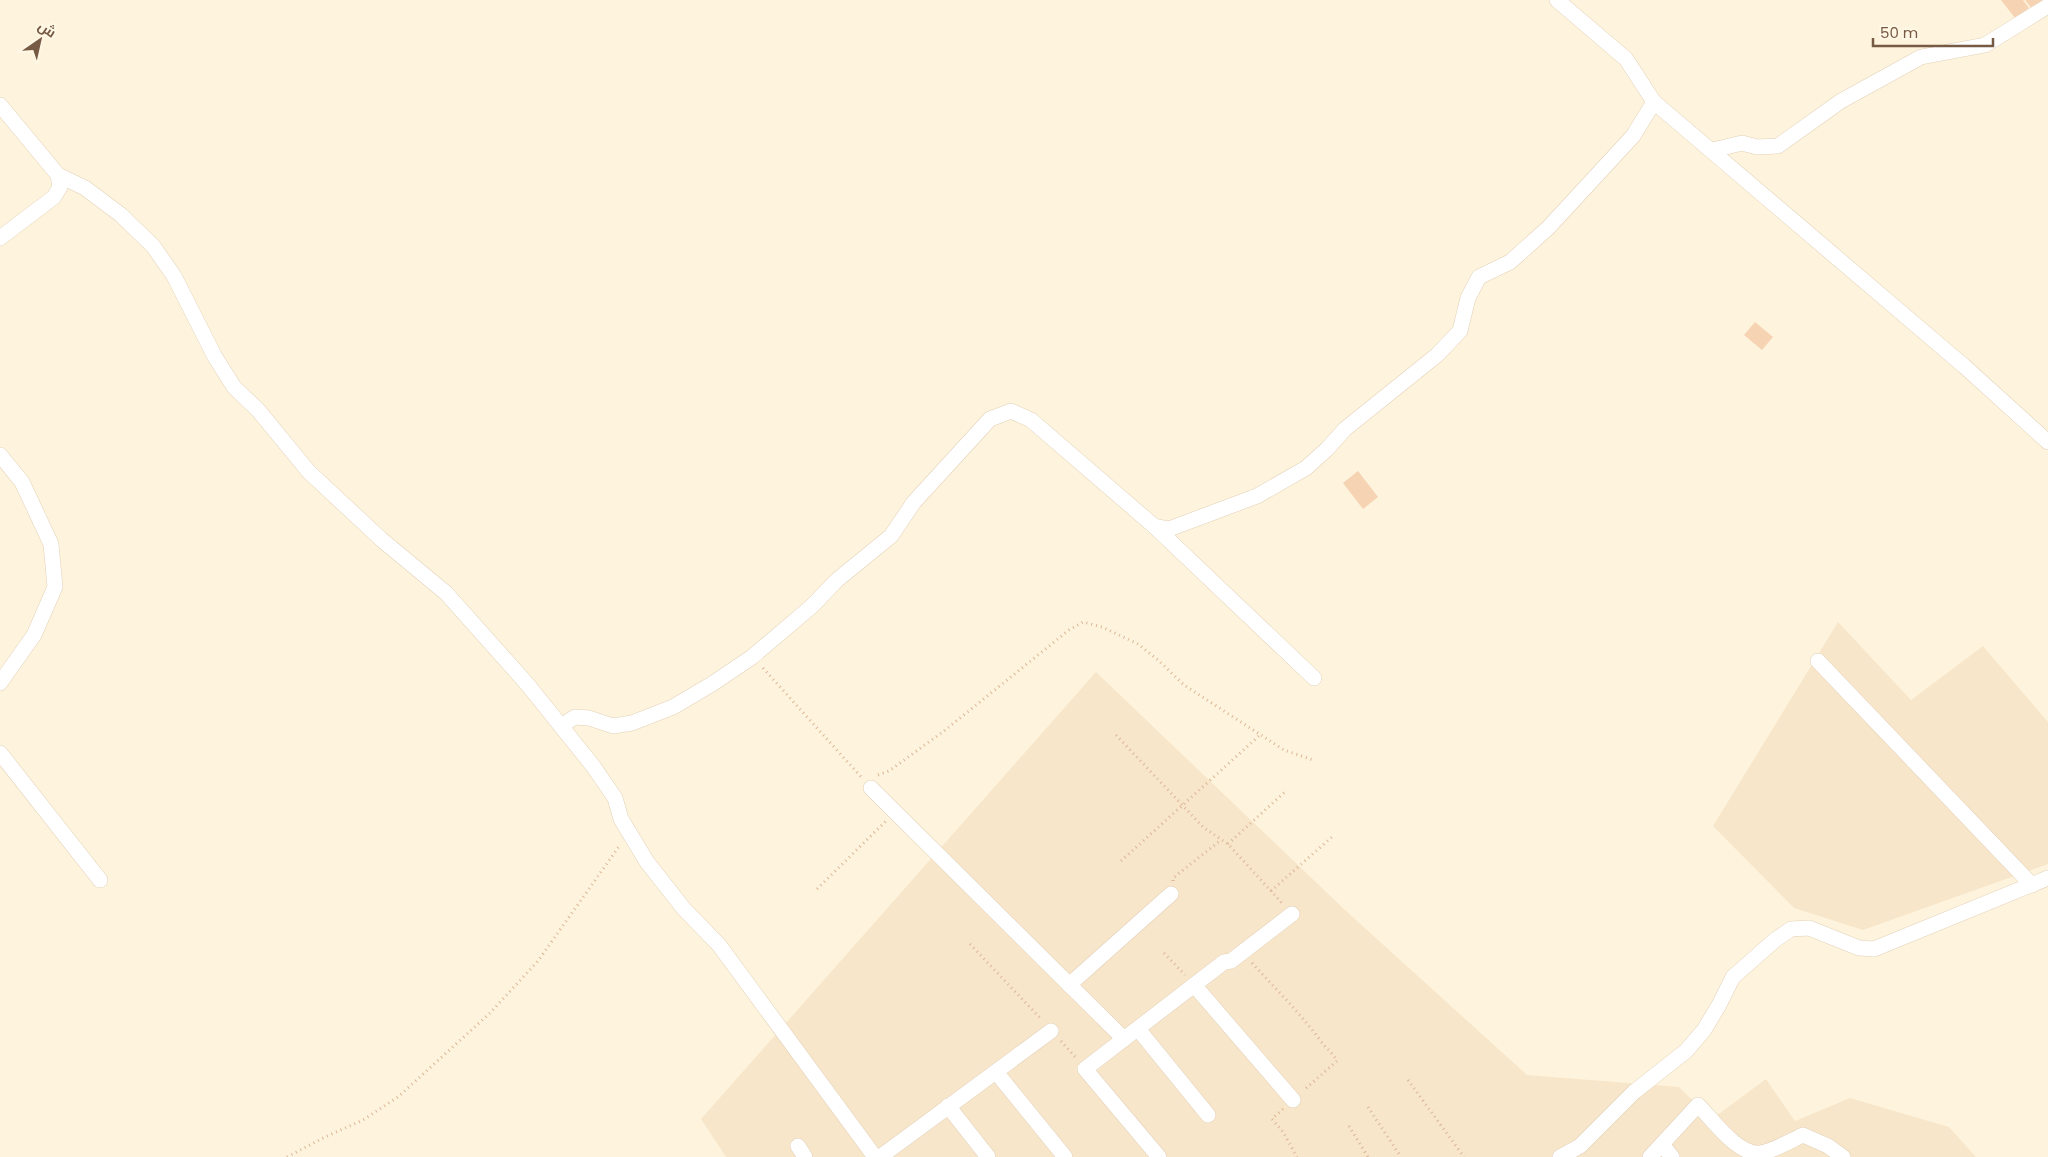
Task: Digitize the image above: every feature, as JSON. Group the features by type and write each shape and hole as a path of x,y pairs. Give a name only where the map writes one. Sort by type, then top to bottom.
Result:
{"street":[{"path":"1557,0 1626,59 1654,102 1964,366 2048,442"},
{"path":"1712,150 1742,143 1757,147 1778,146 1841,102 1921,57 1985,45 2048,6"},
{"path":"1154,526 1170,529 1257,496 1306,468 1345,429 1436,356 1460,331 1468,298 1478,277 1510,262 1548,228 1633,136 1654,102"},
{"path":"0,105 58,175 85,188 122,215 153,246 174,276 215,357 234,387 258,410 309,472 344,506 446,593 528,685 594,766 615,798 622,818 647,862 684,909 720,945 875,1157"},
{"path":"0,238 54,197 60,186 58,175"},
{"path":"561,726 575,717 589,718 613,726 632,723 673,707 752,657 812,606 837,580 891,536 914,502 990,419 1010,411 1031,420 1154,526 1314,678"},
{"path":"0,455 22,482 51,544 55,587 34,636 0,683"},
{"path":"1818,661 2032,885"},
{"path":"0,753 100,880"},
{"path":"870,780 895,812 1124,1039"},
{"path":"1560,1157 1580,1146 1634,1092 1686,1051 1704,1030 1719,1006 1733,977 1774,940 1791,929 1809,928 1860,948 1874,948 2048,878"},
{"path":"1069,985 1171,894"},
{"path":"1159,1157 1085,1069 1224,962 1231,961 1292,914"},
{"path":"1194,985 1293,1100"},
{"path":"1138,1028 1208,1115"},
{"path":"880,1157 1051,1031"},
{"path":"996,1072 1065,1157"},
{"path":"1650,1157 1698,1105 1738,1146 1750,1155 1762,1153 1803,1135 1828,1146 1843,1157"},
{"path":"948,1106 988,1157"},
{"path":"1662,1144 1672,1157"}],"path":[{"path":"752,657 860,776 870,780 888,771 944,731 1069,630 1083,622 1102,627 1138,644 1184,685 1284,750 1313,760"},
{"path":"1116,735 1203,828 1228,844 1292,914"},
{"path":"1121,861 1260,735"},
{"path":"860,776 870,780"},
{"path":"1228,844 1286,790"},
{"path":"817,889 895,812"},
{"path":"287,1157 363,1120 392,1101 490,1013 538,961 629,832"},
{"path":"1270,891 1333,836"},
{"path":"1171,894 1173,878 1221,840"},
{"path":"970,944 1085,1069"},
{"path":"1164,953 1194,985"},
{"path":"1242,953 1305,1019 1322,1043 1330,1049 1336,1061"},
{"path":"1408,1080 1464,1157"},
{"path":"1368,1107 1401,1157"},
{"path":"1349,1126 1368,1157"}],"shaded area":[{"path":"1838,622 1911,700 1983,646 2048,722 2048,864 1863,930 1794,908 1713,826"},
{"path":"1096,672 1345,910 1527,1075 1679,1087 1712,1119 1766,1079 1795,1121 1850,1098 1949,1127 1976,1157 726,1157 701,1119"}],"building":[{"path":"2001,0 2023,0 2029,8 2015,18"},
{"path":"2025,0 2043,0 2032,9"},
{"path":"1755,322 1773,337 1762,350 1744,335"},
{"path":"1358,471 1378,497 1363,509 1343,483"}]}
